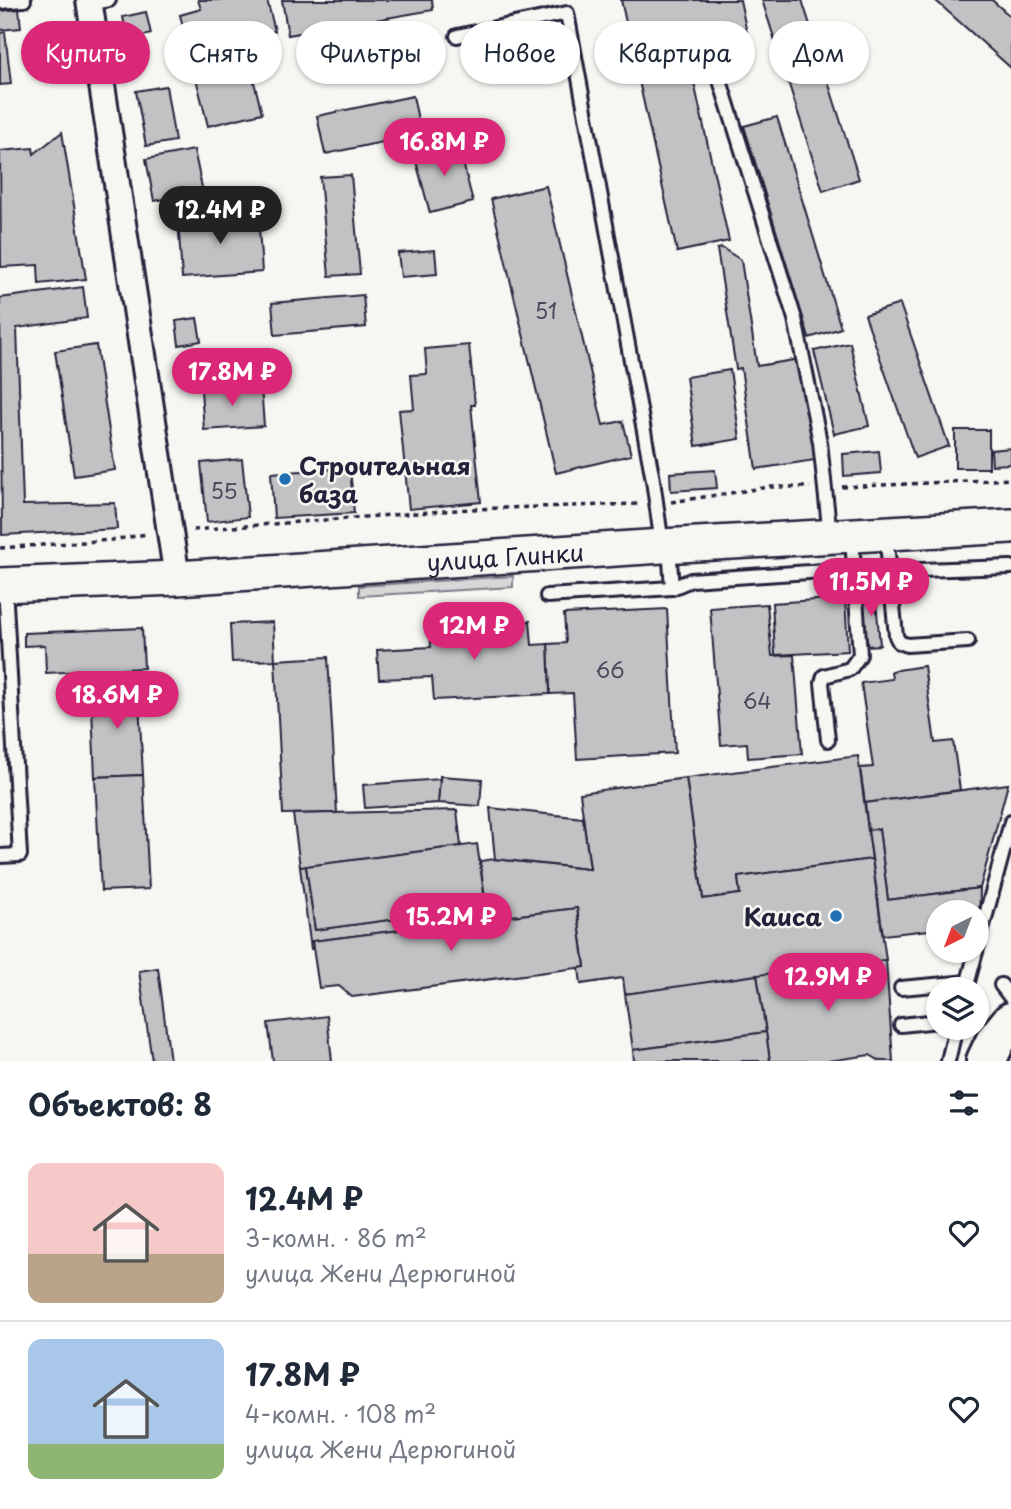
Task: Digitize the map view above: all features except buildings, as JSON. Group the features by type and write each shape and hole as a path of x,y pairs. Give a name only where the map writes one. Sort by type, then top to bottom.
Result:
{"main road":[{"name":"улица Глинки","path":"2,585 177,578 666,545 1011,526"},
{"path":"986,1061 996,1040 1011,1023"}],"street":[{"path":"96,1 177,578"}],"lane":[{"path":"0,2 24,0"},
{"path":"457,36 567,13 672,588"},
{"path":"721,84 795,319 841,535 854,569 860,655 850,669 824,676 822,682 828,740"},
{"path":"886,533 896,636 900,642 907,645 968,641"},
{"path":"890,571 1011,566"},
{"path":"547,596 672,588 691,580 854,569"},
{"path":"0,856 20,855 6,714 2,585"},
{"path":"969,977 1011,822"},
{"path":"1002,985 1011,998"},
{"path":"901,988 926,987"},
{"path":"901,1025 926,1022"},
{"path":"948,1061 953,1040"}],"path":[{"path":"835,487 1011,479"},
{"path":"0,548 470,509 656,504 769,487 822,487"}],"shaded area":[{"path":"513,576 513,587 359,596 359,586"}],"place":[{"name":"Строительная база","path":"285,479"},
{"name":"Каиса","path":"836,916"}]}
